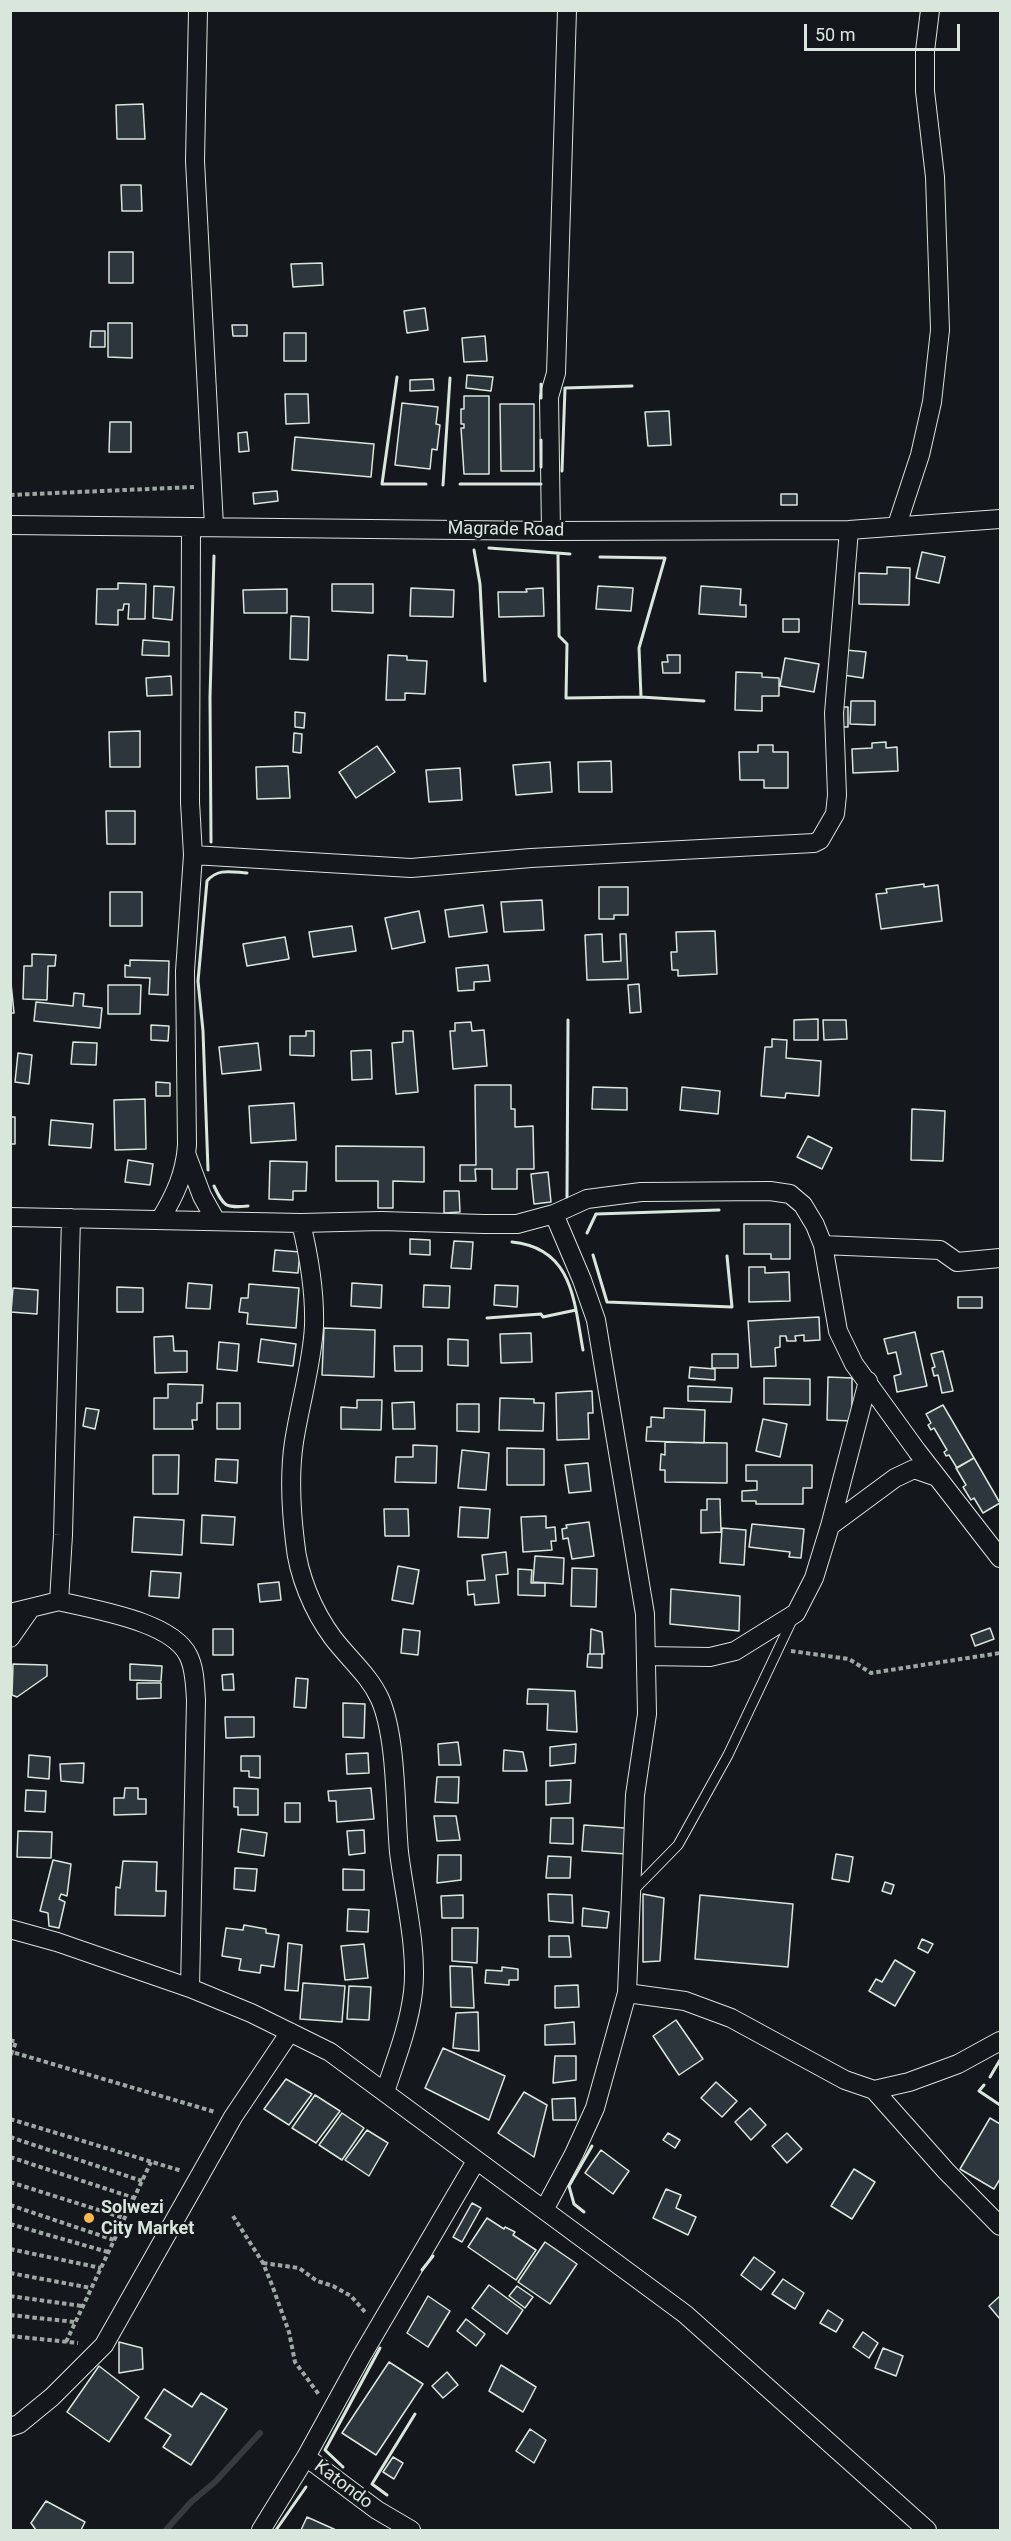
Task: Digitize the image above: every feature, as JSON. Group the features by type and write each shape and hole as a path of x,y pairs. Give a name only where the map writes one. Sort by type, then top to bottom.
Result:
{"street":[{"path":"198,10 195,161 213,526"},
{"path":"552,531 549,397 556,373 567,10"},
{"path":"897,525 921,454 932,402 940,330 935,177 925,91 925,51 930,10"},
{"name":"Magrade Road","path":"10,525 552,531 849,530 1000,519"},
{"path":"160,1220 181,1179 186,1154 185,971 193,855 190,802 191,527"},
{"path":"193,855 411,868 531,858 814,843 824,833 835,814 837,795 834,713 849,530"},
{"path":"186,1154 202,1196 216,1221"},
{"path":"10,1217 517,1224 555,1214 587,1199 641,1192 770,1191 790,1194 803,1204 823,1245 838,1331 854,1364 1000,1558"},
{"path":"544,2210 595,2108 627,1993 635,1795 647,1714 645,1614 596,1320 555,1214"},
{"path":"58,1601 63,1535 71,1218"},
{"path":"300,1222 309,1260 314,1326 309,1370 294,1444 291,1479 295,1543 301,1576 315,1606 333,1638 361,1668 380,1699 389,1728 399,1851 412,1958 413,1990 408,2022 385,2092"},
{"path":"823,1245 940,1250 957,1262 1000,1258"},
{"path":"646,1656 710,1657 735,1651 796,1613 814,1578 868,1381"},
{"path":"830,1526 895,1478 914,1469 938,1477"},
{"path":"10,1613 58,1601 156,1627 175,1638 188,1654 194,1673 196,1700 190,1988"},
{"path":"10,1638 31,1608"},
{"path":"10,1929 57,1942 190,1988 330,2052 685,2314 927,2530"},
{"path":"627,1993 685,2001 731,2018 845,2080 874,2090 946,2171 1000,2226"},
{"path":"10,2427 19,2424 52,2397 104,2345 233,2117 290,2032"},
{"path":"874,2090 909,2082 958,2064 1000,2041"},
{"path":"261,2530 306,2457 476,2161"},
{"name":"Katondo","path":"306,2457 377,2510 411,2530"}],"lane":[{"path":"631,1893 678,1845 728,1755 796,1613"}],"path":[{"path":"10,495 212,486"},
{"path":"778,1650 849,1659 871,1673 1000,1653"},
{"path":"10,2040 16,2042 11,2054 233,2117"},
{"path":"10,2119 200,2177"},
{"path":"10,2137 142,2181"},
{"path":"10,2157 134,2198"},
{"path":"66,2342 151,2162"},
{"path":"10,2182 124,2218"},
{"path":"10,2205 114,2240"},
{"path":"233,2216 263,2264 289,2332 295,2362 323,2402 333,2409"},
{"path":"10,2223 108,2252"},
{"path":"10,2249 100,2268"},
{"path":"263,2264 299,2268 317,2281 333,2286 351,2296 360,2309 381,2323"},
{"path":"10,2273 91,2288"},
{"path":"10,2296 82,2306"},
{"path":"10,2314 75,2322"},
{"path":"10,2336 104,2345"}],"building":[{"path":"143,104 145,139 117,139 116,105"},
{"path":"121,185 141,185 142,211 122,211"},
{"path":"109,252 133,252 133,283 109,283"},
{"path":"322,263 323,285 293,287 291,264"},
{"path":"425,308 428,330 407,333 404,311"},
{"path":"108,323 132,323 132,358 108,357"},
{"path":"232,325 247,325 247,336 233,336"},
{"path":"91,331 105,331 105,347 90,347"},
{"path":"284,333 306,333 306,361 284,361"},
{"path":"485,336 487,361 464,362 462,338"},
{"path":"467,375 493,377 491,391 466,388"},
{"path":"433,379 434,390 410,391 410,380"},
{"path":"285,394 308,394 309,423 286,424"},
{"path":"464,396 489,396 489,474 464,474 461,428 464,428 464,424 461,424 461,409 464,409"},
{"path":"402,403 438,407 436,424 440,425 437,450 432,449 430,469 395,465"},
{"path":"500,404 534,404 534,471 501,471"},
{"path":"669,411 671,445 648,446 645,412"},
{"path":"110,422 131,422 131,452 109,452"},
{"path":"247,432 249,451 239,452 238,433"},
{"path":"295,437 374,444 371,477 292,470"},
{"path":"277,491 278,501 254,504 253,493"},
{"path":"781,494 797,494 797,505 781,505"},
{"path":"922,552 945,557 939,583 916,578"},
{"path":"887,567 910,568 909,605 859,604 859,573 887,574"},
{"path":"118,583 146,584 145,619 128,619 129,604 124,604 123,610 118,610 118,625 96,624 97,589 118,589"},
{"path":"332,584 373,584 373,613 332,611"},
{"path":"154,586 174,587 172,620 153,618"},
{"path":"598,586 633,588 631,611 596,609"},
{"path":"701,586 741,589 740,605 746,605 746,617 699,614"},
{"path":"411,588 454,590 453,617 410,616"},
{"path":"543,588 544,616 499,617 498,592 527,592 526,589"},
{"path":"287,589 287,613 244,613 243,590"},
{"path":"291,616 309,617 308,660 290,659"},
{"path":"783,619 799,619 799,632 783,632"},
{"path":"143,640 169,642 169,656 142,655"},
{"path":"846,650 866,652 863,678 843,675"},
{"path":"388,655 407,656 407,660 427,661 425,694 405,693 405,700 386,700"},
{"path":"667,655 680,655 680,673 663,673 662,662 668,662"},
{"path":"785,658 819,664 814,692 780,686"},
{"path":"736,672 762,673 762,677 779,678 779,696 762,696 762,711 735,710"},
{"path":"171,676 172,695 147,696 146,678"},
{"path":"851,701 875,701 875,725 850,724"},
{"path":"839,707 848,707 848,727 839,727"},
{"path":"295,712 305,713 304,728 295,727"},
{"path":"140,731 140,767 110,767 109,732"},
{"path":"294,733 302,734 301,753 293,752"},
{"path":"886,742 886,748 897,747 898,771 853,773 852,749 872,748 872,743"},
{"path":"758,745 773,745 773,752 788,752 788,788 764,788 764,780 740,780 739,752 758,752"},
{"path":"377,746 395,772 356,798 339,772"},
{"path":"611,761 612,792 579,792 578,762"},
{"path":"550,762 552,792 516,795 513,765"},
{"path":"288,766 290,798 257,799 256,767"},
{"path":"460,768 462,800 429,802 426,770"},
{"path":"106,811 135,811 135,844 107,844"},
{"path":"924,884 924,887 938,885 942,921 881,929 876,894 887,893 886,889"},
{"path":"599,887 628,887 628,915 614,915 614,919 599,919"},
{"path":"110,892 142,892 142,926 110,926"},
{"path":"542,900 544,930 504,932 501,902"},
{"path":"483,905 487,932 449,937 445,910"},
{"path":"419,911 425,942 392,949 385,918"},
{"path":"352,926 356,951 313,957 309,932"},
{"path":"715,931 717,974 678,976 678,970 672,970 671,952 677,952 676,932"},
{"path":"602,934 603,962 621,961 620,934 626,934 628,979 587,980 585,935"},
{"path":"285,937 289,959 247,966 243,944"},
{"path":"32,954 56,955 55,966 48,966 47,1000 23,999 24,966 32,966"},
{"path":"130,960 169,961 168,995 149,994 150,978 125,977 125,965 130,966"},
{"path":"488,965 490,981 474,982 474,990 458,991 456,968"},
{"path":"10,973 14,1013 10,1013"},
{"path":"639,984 641,1012 630,1013 628,985"},
{"path":"108,985 141,985 140,1014 108,1014"},
{"path":"74,993 84,994 83,1006 102,1008 100,1028 34,1021 36,1002 73,1006"},
{"path":"818,1019 818,1040 794,1040 794,1020"},
{"path":"823,1020 846,1020 847,1039 824,1040"},
{"path":"471,1022 472,1031 484,1030 487,1066 453,1069 450,1031 455,1031 455,1023"},
{"path":"151,1025 169,1026 168,1041 151,1040"},
{"path":"306,1031 314,1031 314,1056 290,1055 290,1036 306,1036"},
{"path":"403,1031 413,1031 418,1092 396,1094 392,1043 403,1042"},
{"path":"772,1039 787,1040 786,1058 821,1061 819,1096 786,1093 785,1098 761,1096 765,1047 772,1047"},
{"path":"73,1042 97,1043 96,1065 71,1064"},
{"path":"258,1043 261,1070 222,1074 219,1047"},
{"path":"371,1050 372,1079 352,1080 351,1051"},
{"path":"18,1053 32,1055 29,1084 15,1082"},
{"path":"156,1082 170,1083 170,1096 156,1096"},
{"path":"475,1085 511,1085 511,1109 515,1109 515,1127 533,1126 534,1169 517,1169 517,1189 492,1189 492,1169 475,1169 476,1181 460,1181 460,1165 476,1165"},
{"path":"593,1087 627,1088 627,1110 592,1109"},
{"path":"682,1087 720,1091 718,1114 680,1110"},
{"path":"145,1099 146,1149 115,1150 114,1100"},
{"path":"294,1103 296,1140 251,1143 249,1106"},
{"path":"912,1109 945,1111 943,1161 911,1160"},
{"path":"10,1117 15,1117 15,1144 10,1144"},
{"path":"51,1120 93,1124 91,1148 49,1145"},
{"path":"808,1136 832,1148 822,1169 797,1157"},
{"path":"336,1146 424,1147 424,1182 393,1181 393,1208 378,1208 378,1181 336,1181"},
{"path":"128,1160 153,1164 150,1185 125,1182"},
{"path":"270,1161 307,1162 306,1191 293,1191 293,1200 269,1199"},
{"path":"548,1172 551,1202 534,1204 531,1174"},
{"path":"444,1191 459,1191 460,1212 444,1213"},
{"path":"744,1224 790,1224 790,1259 771,1259 771,1254 744,1254"},
{"path":"410,1239 430,1240 430,1255 410,1254"},
{"path":"454,1241 473,1242 471,1269 451,1268"},
{"path":"275,1250 300,1252 298,1273 273,1271"},
{"path":"749,1267 765,1267 765,1273 789,1272 790,1301 749,1302"},
{"path":"188,1283 212,1285 210,1309 186,1308"},
{"path":"352,1283 382,1285 381,1308 351,1306"},
{"path":"249,1284 299,1288 296,1328 247,1324 248,1313 239,1312 241,1298 248,1298"},
{"path":"424,1285 450,1286 449,1308 423,1307"},
{"path":"495,1285 518,1286 517,1307 494,1305"},
{"path":"117,1287 143,1288 143,1312 117,1312"},
{"path":"13,1288 38,1290 37,1314 11,1312"},
{"path":"958,1297 982,1297 982,1308 958,1308"},
{"path":"819,1317 820,1340 804,1341 804,1335 795,1336 796,1341 787,1341 786,1336 780,1336 780,1347 775,1348 776,1366 751,1367 748,1321"},
{"path":"324,1328 375,1330 374,1377 322,1375"},
{"path":"915,1332 927,1386 897,1392 894,1376 901,1374 896,1352 888,1354 884,1339"},
{"path":"531,1333 532,1362 501,1363 500,1334"},
{"path":"173,1336 174,1351 187,1351 187,1372 155,1373 154,1337"},
{"path":"261,1339 296,1344 293,1366 258,1362"},
{"path":"448,1339 468,1340 468,1366 448,1365"},
{"path":"219,1342 239,1344 237,1371 217,1369"},
{"path":"394,1346 422,1346 422,1371 395,1371"},
{"path":"943,1351 953,1391 942,1393 938,1375 934,1376 932,1368 935,1367 931,1354"},
{"path":"712,1354 738,1354 738,1368 712,1368"},
{"path":"690,1367 715,1369 715,1380 689,1378"},
{"path":"828,1377 852,1378 852,1421 827,1420"},
{"path":"764,1378 810,1379 810,1405 764,1404"},
{"path":"168,1384 203,1385 202,1403 197,1403 197,1420 192,1420 193,1429 154,1429 154,1398 168,1398"},
{"path":"688,1386 732,1388 731,1402 688,1401"},
{"path":"592,1391 593,1413 588,1413 589,1439 557,1440 556,1393"},
{"path":"500,1398 534,1399 534,1403 544,1403 543,1431 499,1430"},
{"path":"357,1400 382,1400 381,1430 341,1429 341,1407 357,1408"},
{"path":"414,1402 415,1429 393,1429 392,1403"},
{"path":"217,1403 240,1403 240,1429 217,1429"},
{"path":"457,1404 479,1404 479,1432 457,1431"},
{"path":"943,1405 974,1458 957,1468 949,1455 946,1456 944,1452 947,1450 934,1428 931,1430 928,1425 931,1423 926,1414"},
{"path":"86,1408 99,1410 95,1429 83,1426"},
{"path":"664,1408 705,1410 704,1443 646,1441 647,1427 651,1427 651,1417 664,1418"},
{"path":"763,1419 787,1424 780,1457 756,1451"},
{"path":"665,1442 727,1443 727,1483 665,1482 665,1470 660,1470 661,1454 665,1455"},
{"path":"413,1445 437,1446 436,1483 395,1482 396,1457 413,1457"},
{"path":"507,1448 544,1449 544,1485 507,1485"},
{"path":"462,1450 489,1453 486,1490 458,1488"},
{"path":"153,1455 179,1455 178,1494 153,1494"},
{"path":"974,1458 1000,1503 983,1513 974,1498 971,1500 963,1487 966,1485 956,1468"},
{"path":"216,1459 238,1460 237,1483 215,1481"},
{"path":"588,1463 591,1491 569,1493 565,1465"},
{"path":"746,1465 812,1465 812,1488 803,1488 803,1504 756,1504 756,1501 742,1501 742,1491 757,1490 757,1481 746,1481"},
{"path":"707,1499 720,1499 721,1532 701,1533 701,1510 707,1510"},
{"path":"460,1507 490,1509 488,1538 458,1537"},
{"path":"384,1509 408,1509 409,1536 385,1536"},
{"path":"202,1515 235,1517 233,1545 201,1543"},
{"path":"546,1516 546,1528 555,1527 556,1541 551,1541 552,1550 523,1552 521,1517"},
{"path":"134,1517 184,1520 182,1555 132,1552"},
{"path":"589,1522 594,1556 572,1559 568,1538 563,1539 562,1529 567,1528 566,1525"},
{"path":"752,1524 804,1529 801,1558 789,1557 790,1552 749,1547"},
{"path":"722,1528 746,1530 744,1565 720,1563"},
{"path":"506,1552 508,1574 496,1575 499,1603 475,1605 474,1594 468,1595 467,1581 485,1580 482,1555"},
{"path":"535,1556 564,1558 563,1584 533,1582"},
{"path":"398,1566 419,1570 413,1604 392,1600"},
{"path":"572,1568 597,1569 596,1607 571,1606"},
{"path":"518,1569 532,1570 531,1583 545,1583 545,1596 518,1595"},
{"path":"151,1571 181,1573 179,1598 149,1596"},
{"path":"279,1582 281,1600 260,1602 258,1584"},
{"path":"671,1589 740,1596 739,1631 670,1624"},
{"path":"990,1628 994,1639 975,1646 971,1635"},
{"path":"213,1629 233,1629 233,1655 213,1655"},
{"path":"403,1629 420,1631 418,1655 401,1653"},
{"path":"591,1629 602,1632 604,1654 590,1654"},
{"path":"588,1654 602,1654 602,1668 587,1667"},
{"path":"13,1664 47,1665 47,1676 17,1697 12,1695"},
{"path":"130,1664 162,1666 161,1681 130,1680"},
{"path":"233,1674 234,1690 223,1690 222,1675"},
{"path":"296,1678 308,1679 306,1708 294,1707"},
{"path":"137,1683 161,1683 161,1698 137,1699"},
{"path":"528,1689 575,1691 577,1732 547,1730 548,1704 527,1704"},
{"path":"343,1703 365,1704 364,1738 343,1737"},
{"path":"225,1717 254,1717 254,1737 226,1738"},
{"path":"458,1742 461,1765 439,1765 438,1744"},
{"path":"576,1744 575,1763 550,1766 550,1747"},
{"path":"504,1750 523,1752 527,1771 503,1771"},
{"path":"368,1753 369,1773 347,1774 346,1754"},
{"path":"29,1755 50,1757 49,1779 28,1777"},
{"path":"241,1756 260,1756 260,1778 249,1777 249,1771 241,1771"},
{"path":"84,1763 83,1783 61,1781 60,1764"},
{"path":"437,1777 459,1777 458,1803 435,1802"},
{"path":"571,1780 570,1803 546,1805 546,1781"},
{"path":"125,1788 138,1788 138,1799 146,1799 146,1814 114,1815 114,1798 124,1798"},
{"path":"234,1788 258,1789 258,1815 238,1815 238,1807 234,1807"},
{"path":"371,1788 374,1819 337,1822 336,1801 329,1801 328,1791"},
{"path":"26,1790 46,1791 45,1812 25,1811"},
{"path":"285,1803 300,1803 300,1822 285,1822"},
{"path":"434,1816 456,1816 460,1840 437,1841"},
{"path":"551,1818 573,1818 573,1844 550,1843"},
{"path":"584,1825 625,1828 626,1854 582,1851"},
{"path":"241,1829 267,1833 264,1856 238,1852"},
{"path":"364,1830 365,1853 349,1855 347,1831"},
{"path":"18,1831 52,1832 51,1858 17,1857"},
{"path":"836,1854 853,1857 849,1882 832,1879"},
{"path":"438,1855 461,1855 461,1880 437,1883"},
{"path":"548,1856 571,1857 570,1878 546,1878"},
{"path":"53,1860 71,1864 67,1896 61,1894 59,1899 65,1902 59,1928 49,1926 48,1913 40,1911"},
{"path":"123,1861 157,1862 156,1891 166,1891 165,1916 115,1915 116,1887 120,1888"},
{"path":"235,1868 257,1869 255,1891 234,1889"},
{"path":"343,1869 364,1870 364,1890 343,1890"},
{"path":"885,1882 894,1885 891,1894 882,1891"},
{"path":"548,1894 572,1895 573,1923 549,1921"},
{"path":"643,1894 664,1898 660,1961 643,1962"},
{"path":"463,1895 463,1918 442,1918 441,1896"},
{"path":"700,1895 793,1904 788,1967 695,1959"},
{"path":"583,1908 609,1912 607,1928 582,1926"},
{"path":"348,1909 369,1910 368,1932 347,1931"},
{"path":"244,1925 266,1929 266,1933 279,1935 274,1967 261,1965 260,1973 239,1970 241,1959 222,1956 226,1928 243,1930"},
{"path":"452,1928 478,1928 477,1963 452,1961"},
{"path":"549,1936 569,1936 571,1957 549,1957"},
{"path":"922,1939 933,1944 928,1953 918,1948"},
{"path":"288,1943 302,1945 298,1991 285,1990"},
{"path":"364,1944 368,1978 345,1980 341,1946"},
{"path":"895,1960 915,1972 895,2006 869,1991 876,1979 882,1982"},
{"path":"450,1966 472,1967 474,2008 451,2007"},
{"path":"502,1967 518,1969 518,1980 509,1980 509,1985 485,1983 486,1970 502,1971"},
{"path":"303,1983 345,1986 342,2022 300,2019"},
{"path":"578,1985 579,2007 555,2008 555,1986"},
{"path":"349,1986 371,1987 369,2020 347,2019"},
{"path":"478,2012 479,2051 453,2048 456,2013"},
{"path":"676,2020 703,2059 679,2075 653,2036"},
{"path":"574,2022 575,2044 545,2045 545,2025"},
{"path":"443,2048 505,2076 489,2120 425,2088"},
{"path":"555,2056 576,2056 576,2080 553,2083"},
{"path":"286,2079 312,2094 289,2125 264,2109"},
{"path":"716,2082 737,2101 722,2117 701,2098"},
{"path":"524,2092 547,2105 534,2157 498,2133"},
{"path":"315,2095 340,2111 316,2143 292,2128"},
{"path":"575,2098 576,2120 553,2120 552,2099"},
{"path":"750,2108 766,2125 751,2140 735,2122"},
{"path":"342,2113 364,2128 342,2160 319,2145"},
{"path":"990,2118 1000,2124 1000,2179 994,2189 960,2169"},
{"path":"367,2130 388,2143 369,2176 345,2160"},
{"path":"668,2133 680,2140 675,2148 663,2140"},
{"path":"787,2133 802,2149 787,2163 772,2146"},
{"path":"601,2150 629,2171 613,2194 585,2173"},
{"path":"854,2169 875,2182 852,2219 831,2206"},
{"path":"666,2189 681,2195 676,2208 696,2217 688,2235 653,2218"},
{"path":"472,2203 481,2208 462,2242 453,2237"},
{"path":"487,2218 504,2229 505,2227 515,2232 513,2235 536,2250 516,2280 468,2247"},
{"path":"545,2242 577,2264 550,2304 518,2282"},
{"path":"754,2257 775,2272 761,2290 741,2275"},
{"path":"783,2279 804,2293 795,2309 772,2294"},
{"path":"489,2285 523,2310 507,2334 472,2308"},
{"path":"517,2286 533,2297 525,2308 509,2296"},
{"path":"428,2296 450,2311 428,2347 407,2333"},
{"path":"1000,2296 1000,2319 989,2306"},
{"path":"828,2310 843,2320 836,2332 820,2323"},
{"path":"466,2319 485,2334 476,2346 457,2331"},
{"path":"863,2332 878,2343 869,2358 853,2347"},
{"path":"119,2342 142,2348 143,2369 119,2373"},
{"path":"883,2348 903,2356 896,2376 875,2368"},
{"path":"389,2362 423,2384 376,2455 342,2433"},
{"path":"501,2365 536,2387 523,2412 489,2391"},
{"path":"99,2366 139,2397 109,2442 67,2412"},
{"path":"447,2372 458,2385 443,2398 432,2386"},
{"path":"164,2389 192,2407 201,2393 227,2409 191,2465 163,2447 171,2435 145,2418"},
{"path":"530,2429 546,2440 534,2463 516,2451"},
{"path":"393,2457 403,2463 394,2479 383,2472"},
{"path":"46,2501 85,2522 81,2530 36,2530 31,2523"},
{"path":"307,2517 336,2530 301,2530"}],"waterway":[{"path":"166,2530 260,2433"}],"wall":[{"path":"397,377 382,484 426,484"},
{"path":"443,485 450,378"},
{"path":"541,384 541,398"},
{"path":"562,471 565,388 632,386"},
{"path":"541,440 541,467"},
{"path":"460,484 541,484"},
{"path":"489,548 570,554"},
{"path":"474,550 480,584 485,681"},
{"path":"558,554 559,636 567,644 566,698 641,697 704,701"},
{"path":"211,842 210,697 214,556"},
{"path":"600,557 665,558 639,648 641,697"},
{"path":"208,1170 203,1031 198,981 207,881 220,872 247,873"},
{"path":"567,1197 568,1020"},
{"path":"214,1186 226,1205 248,1206"},
{"path":"587,1233 596,1214 719,1210"},
{"path":"512,1242 532,1246 548,1255 559,1266 573,1296 583,1350"},
{"path":"593,1255 607,1302 732,1307 727,1256"},
{"path":"487,1318 541,1314 543,1317 576,1310"},
{"path":"990,2077 1000,2060"},
{"path":"984,2085 979,2091 1000,2105"},
{"path":"584,2212 574,2204 569,2186 592,2146"},
{"path":"422,2270 433,2256"},
{"path":"343,2467 325,2450 380,2348"},
{"path":"387,2495 372,2484 415,2414"},
{"path":"276,2530 306,2487"}],"place":[{"name":"Solwezi City Market","path":"89,2218"}]}
